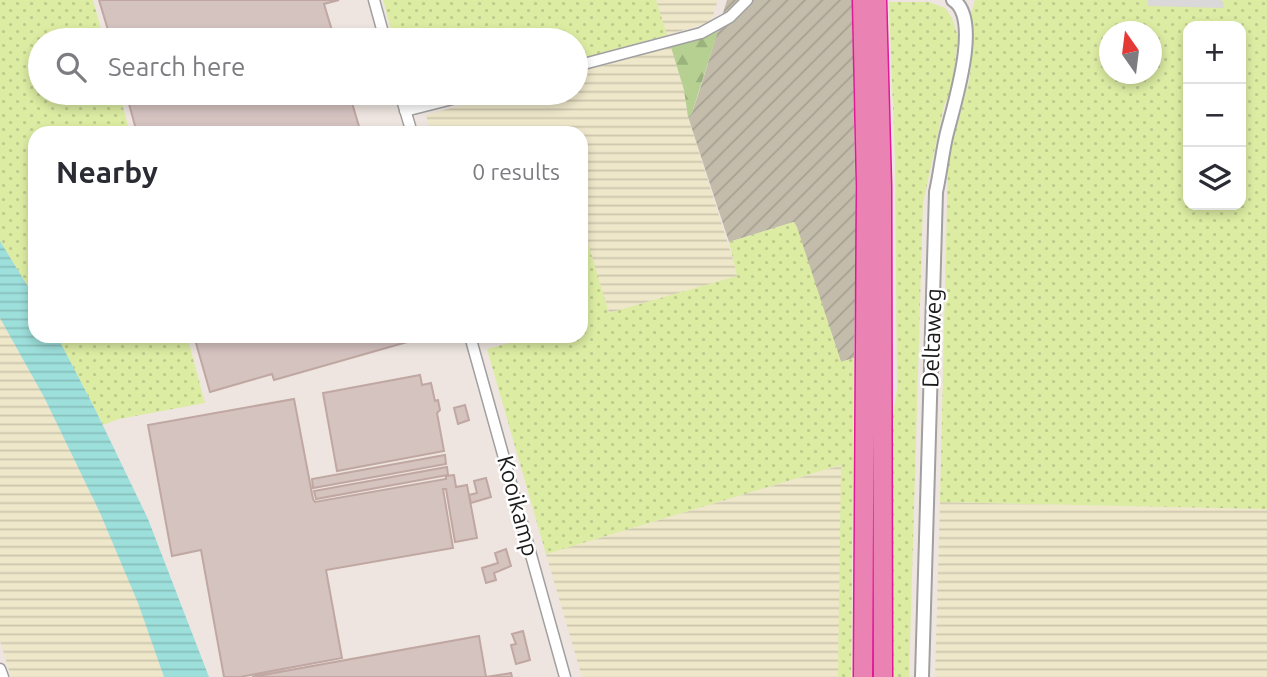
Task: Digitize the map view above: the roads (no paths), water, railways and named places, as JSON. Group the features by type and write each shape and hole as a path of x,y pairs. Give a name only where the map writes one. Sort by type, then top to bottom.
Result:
{"highway":[{"path":"862,0 870,21 883,200 883,677"},
{"path":"863,677 866,186 870,21 877,0"}],"street":[{"path":"374,0 382,28"},
{"path":"588,63 701,33 730,17 747,0"},
{"name":"Deltaweg","path":"922,677 936,192 946,137 959,91 963,55 964,19 957,1"},
{"path":"403,105 410,126"},
{"path":"405,111 428,105"},
{"name":"Kooikamp","path":"472,343 565,677"},
{"path":"0,669 3,677"}],"water":[{"path":"0,241 28,287 28,343 61,343 148,519 209,677 164,677 138,603 100,513 45,399 0,318"}]}
